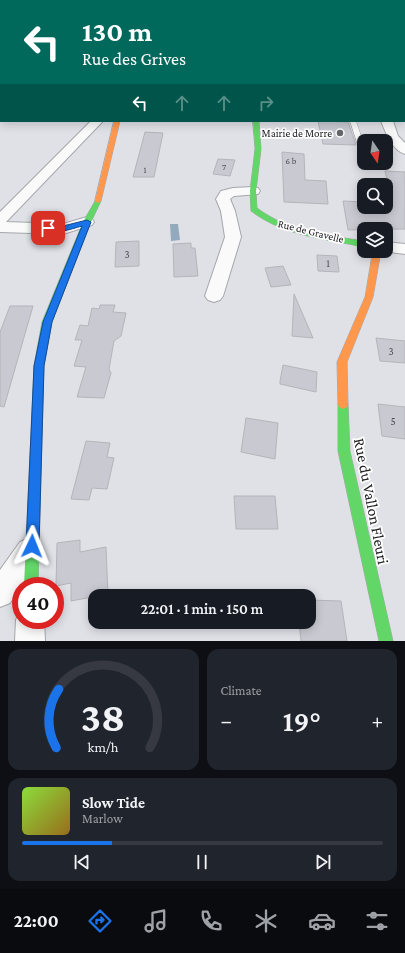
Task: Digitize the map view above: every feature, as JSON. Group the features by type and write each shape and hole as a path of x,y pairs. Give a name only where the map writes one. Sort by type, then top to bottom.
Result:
{"street":[{"path":"0,220 96,122"},
{"path":"31,577 39,366 47,322 87,222 95,208 100,194 117,122"},
{"name":"Rue de Gravelle","path":"256,122 258,149 253,191 254,208 264,218 287,228 357,243"},
{"path":"387,122 393,137 405,150"},
{"path":"214,296 233,237 228,210 223,199 226,194 233,192 253,191"},
{"path":"0,227 63,229 87,222"},
{"path":"393,248 405,249"},
{"name":"Rue du Vallon Fleuri","path":"376,258 369,297 342,362 344,451 386,641"},
{"path":"0,593 32,546"},
{"path":"30,629 30,641"}],"lane":[{"path":"353,122 357,134"}],"water":[{"path":"170,224 178,224 180,240 171,241"}],"building":[{"name":"Mairie de Morre","path":"318,122 348,122 356,145 323,144"},
{"path":"145,132 163,133 154,177 133,177"},
{"path":"282,152 304,154 305,180 326,181 328,204 284,202"},
{"path":"218,159 235,160 230,176 213,174"},
{"path":"385,171 405,172 405,229 393,229 393,222 357,222 357,230 348,230 343,201 357,202 357,214 393,214 393,178 387,178"},
{"path":"139,241 139,266 115,267 116,242"},
{"path":"191,243 191,248 195,248 198,276 174,277 173,244"},
{"path":"317,255 337,256 339,272 318,271"},
{"path":"283,266 291,285 271,287 265,268"},
{"path":"294,294 313,338 292,336"},
{"path":"100,305 115,305 113,312 126,313 121,336 114,341 109,369 111,373 104,398 77,397 86,367 74,366 82,340 75,340 80,325 88,326 92,308 99,309"},
{"path":"10,306 33,306 4,407 0,406 0,332"},
{"path":"376,338 405,341 405,363 380,361"},
{"path":"283,365 317,372 316,392 280,384"},
{"path":"378,404 405,407 405,439 382,436"},
{"path":"246,418 278,423 275,459 241,452"},
{"path":"86,441 110,443 107,457 114,458 107,489 92,488 89,500 71,499"},
{"path":"234,496 275,496 278,529 236,529"},
{"path":"80,540 80,552 106,547 108,589 88,589 88,598 71,601 71,583 64,584 64,577 56,577 57,543"},
{"path":"316,600 341,601 347,641 301,641 300,629 316,629"}],"traffic: fast":[{"path":"256,122 258,149 253,191 254,209 265,217 291,229 357,243"},
{"path":"31,577 39,366 47,322 87,222 98,201"},
{"path":"343,404 344,451 386,641"}],"traffic: slow":[{"path":"98,201 117,122"},
{"path":"343,404 342,362 369,297 376,258"}],"place":[{"name":"Mairie de Morre","path":"340,133"}],"route":[{"path":"32,546 39,366 47,322 87,222 63,229 48,228"}]}
